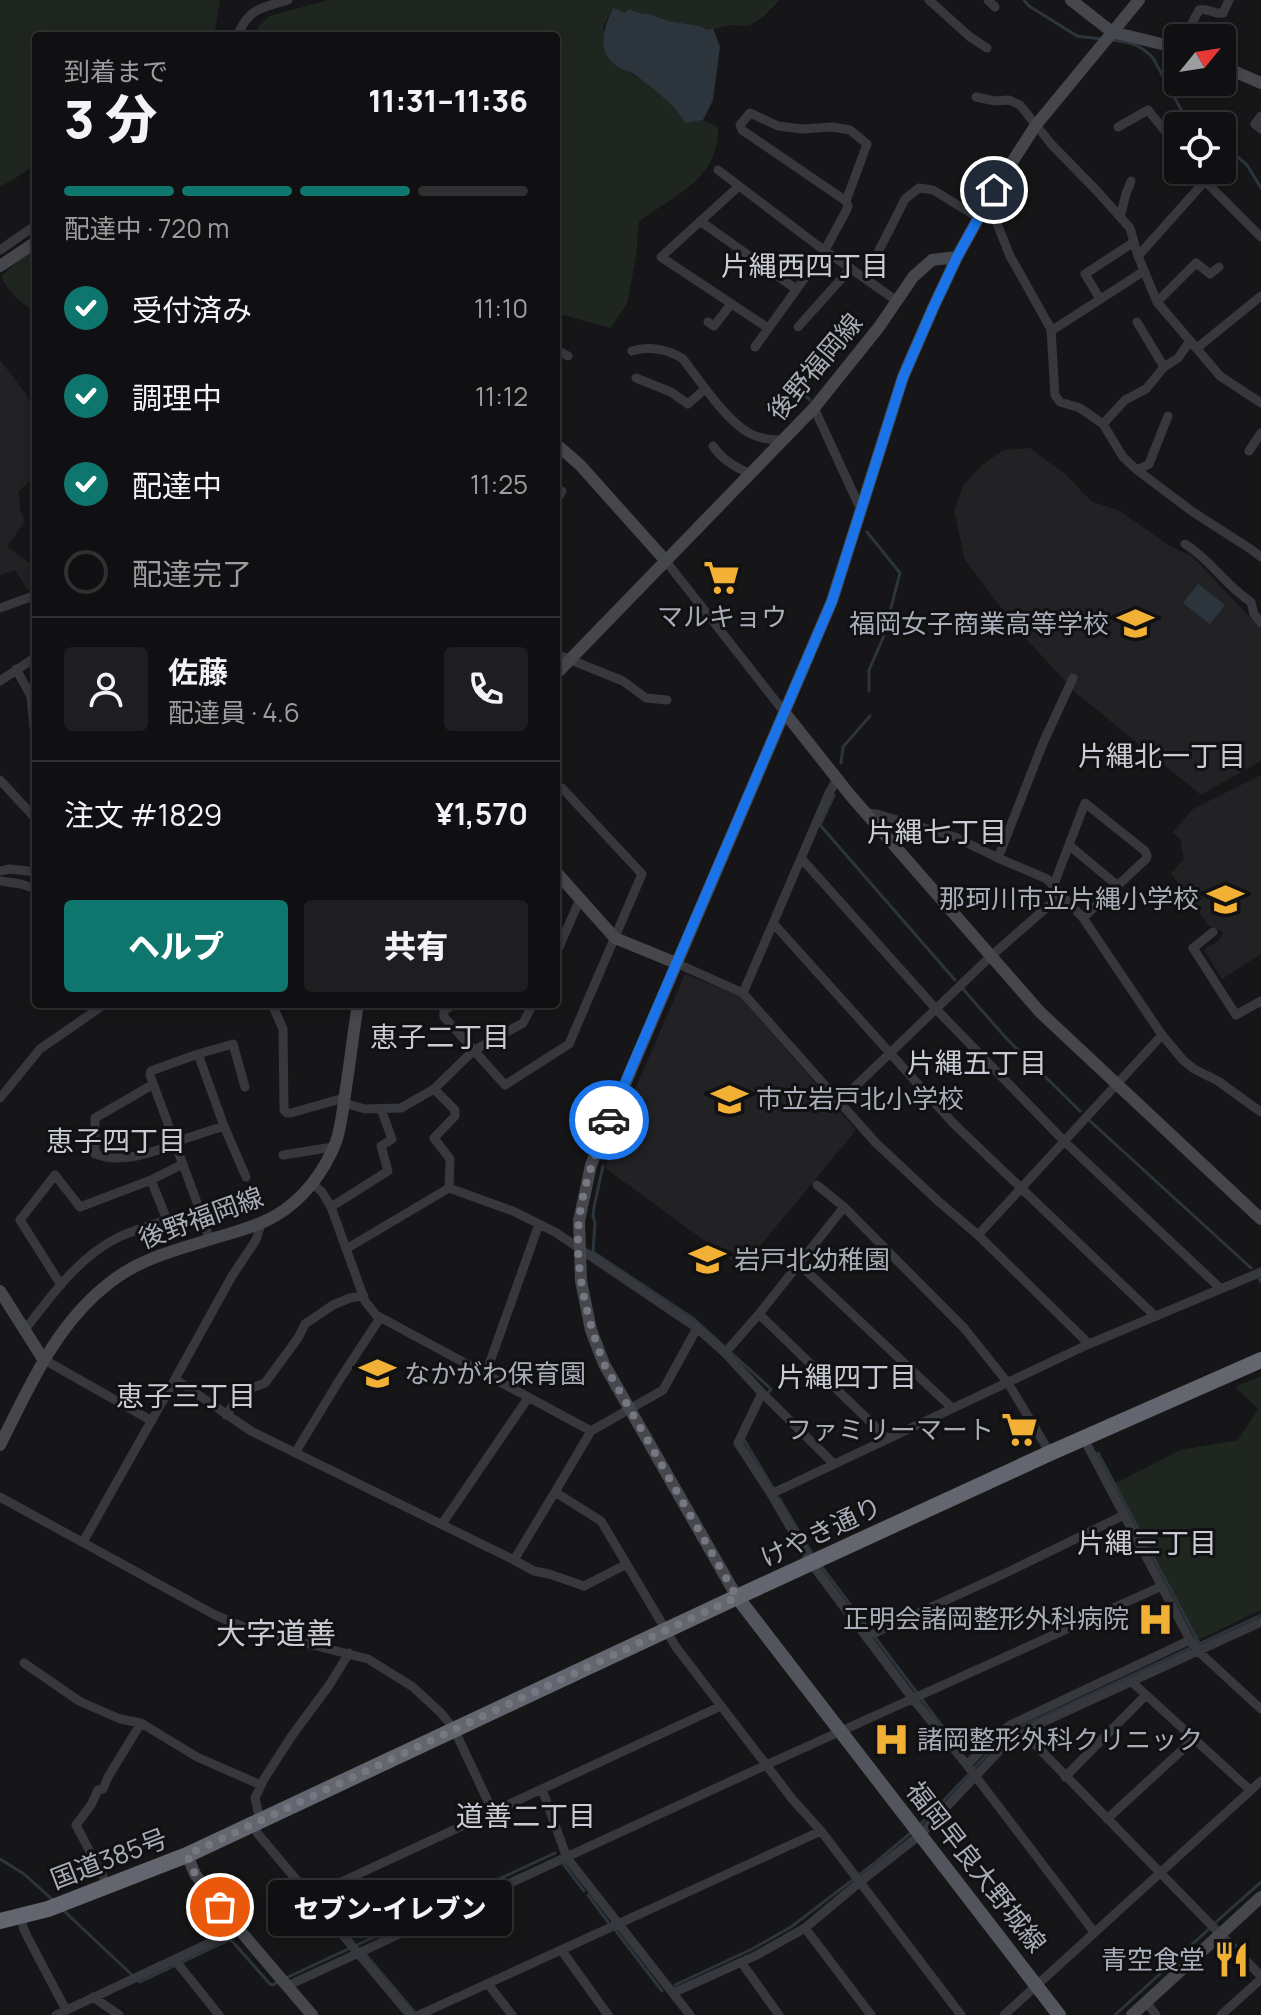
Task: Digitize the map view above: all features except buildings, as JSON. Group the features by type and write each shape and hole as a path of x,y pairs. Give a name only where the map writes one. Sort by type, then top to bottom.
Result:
{"highway":[{"name":"けやき通り","path":"187,1855 737,1597 1261,1360"},
{"name":"国道385号","path":"0,1932 187,1855"},
{"name":"国道385号","path":"0,1921 22,1922 113,1893 187,1855"}],"main road":[{"name":"福岡早良大野城線","path":"737,1597 1059,2015"}],"street":[{"path":"239,32 251,13 288,0"},
{"path":"929,0 987,48"},
{"path":"1071,0 1112,32 1164,45"},
{"path":"737,1597 604,1364 591,1330 581,1281 579,1221 591,1165 832,601 903,377 933,308 994,190 1036,125 1139,0"},
{"path":"1192,24 1199,10 1223,13 1229,0"},
{"path":"1236,72 1261,83"},
{"path":"976,97 1016,102 1130,228 1157,302 1220,376 1261,403"},
{"path":"1118,127 1148,110 1164,130"},
{"path":"755,347 825,250 848,206 846,201 867,144 850,130 778,126 750,113 740,125 742,130 846,201"},
{"path":"1261,116 1255,124 1261,129"},
{"path":"718,170 897,301"},
{"path":"1120,217 1131,181"},
{"path":"1138,256 1202,184"},
{"path":"1208,184 1261,237"},
{"path":"739,186 661,257 768,328"},
{"path":"865,278 905,199 919,188 933,190 979,218"},
{"path":"994,190 992,211 1010,256 1051,331 1055,395 1060,402 1080,408 1103,424 1123,457 1137,470 1261,557"},
{"path":"700,221 796,289"},
{"path":"0,250 32,228"},
{"path":"1100,299 1085,274 1134,242"},
{"path":"0,266 32,245"},
{"name":"後野福岡線","path":"560,670 814,408 913,277 932,260 957,257"},
{"path":"1157,302 1196,263 1210,274 1219,267"},
{"path":"798,327 851,268"},
{"path":"1051,331 1144,271"},
{"path":"1103,424 1125,400 1146,389 1164,367 1261,296"},
{"path":"714,326 731,304"},
{"path":"1137,322 1164,367"},
{"path":"632,351 641,348 678,355 738,426 767,439 782,440"},
{"path":"560,352 568,356"},
{"path":"636,378 671,392 688,404 705,389"},
{"path":"814,408 861,510"},
{"path":"1137,470 1149,464 1168,416"},
{"path":"1249,451 1261,433"},
{"path":"713,446 727,461 751,474"},
{"path":"560,448 588,473 665,560 837,779 1040,1012 1261,1219"},
{"path":"1185,544 1238,594 1251,602 1254,614 1261,623"},
{"path":"0,608 32,596"},
{"path":"560,655 623,681 646,698 667,700"},
{"path":"0,681 32,659"},
{"path":"16,669 31,696 32,707"},
{"path":"998,858 1043,743 1073,678"},
{"path":"743,993 837,779"},
{"path":"0,780 32,815"},
{"path":"448,1008 444,1010 444,1017 505,1085 569,1044 642,874 562,788 560,790"},
{"path":"1054,884 1085,803 1145,851 1146,859 1083,918"},
{"path":"866,813 955,837 1054,884 1083,918 1162,1035 1190,1066 1218,1081 1261,1112"},
{"path":"1070,846 1118,886"},
{"path":"801,858 936,1009 1065,1142 1221,1289"},
{"path":"0,871 32,872"},
{"path":"560,876 615,938 743,993 875,1142 978,1235 1089,1344"},
{"path":"0,881 32,888"},
{"path":"839,1102 991,956 1062,894"},
{"path":"560,945 580,899"},
{"path":"773,923 953,1123 1155,1316"},
{"path":"1213,932 1193,948 1236,1015 1261,1001"},
{"path":"0,1098 40,1049 99,1008"},
{"path":"274,1008 283,1029 284,1110 291,1113 344,1100 365,1109 401,1108 434,1089 473,1051 523,1023 531,1008"},
{"name":"後野福岡線","path":"0,1445 43,1359 90,1299 137,1265 261,1224 278,1215 313,1184 336,1141 357,1008"},
{"path":"978,1235 1162,1035"},
{"path":"209,1240 150,1075 151,1071 233,1044 245,1087"},
{"path":"198,1054 246,1177"},
{"path":"152,1085 95,1118 95,1154 130,1158 224,1126"},
{"path":"434,1089 455,1110 455,1116 434,1138 450,1159 449,1188"},
{"path":"331,1207 388,1171 381,1146 392,1139 381,1109"},
{"path":"283,1155 333,1147"},
{"path":"61,1285 20,1220 55,1175 80,1207 151,1180 183,1164"},
{"path":"24,1331 79,1265 115,1239 167,1220 151,1180"},
{"path":"313,1184 331,1207 364,1296 380,1318 591,1431"},
{"path":"817,1185 844,1207 964,1328 1008,1383 1050,1453"},
{"path":"449,1188 513,1211 539,1224 697,1328 834,1464"},
{"path":"346,1249 449,1188"},
{"path":"725,1353 800,1265 844,1207"},
{"path":"83,1542 256,1240 261,1224"},
{"path":"486,1373 539,1224"},
{"path":"800,1265 952,1408"},
{"path":"771,1494 1089,1344 1261,1272"},
{"path":"0,1291 43,1359 152,1421"},
{"path":"226,1415 239,1397 265,1383 305,1324 333,1305 364,1296"},
{"path":"759,1314 888,1439"},
{"path":"295,1453 380,1318"},
{"path":"514,1560 591,1431 663,1390 697,1328"},
{"path":"175,1379 251,1431 534,1571 584,1586 625,1565"},
{"path":"762,1393 738,1443 811,1563 1094,1932"},
{"path":"442,1524 528,1398"},
{"path":"1084,1439 1190,1640 1261,1709"},
{"path":"555,1492 601,1521 676,1647 961,2015"},
{"path":"0,1497 215,1615 246,1628 368,1659 413,1687 454,1729 493,1812"},
{"path":"866,1637 1124,1515"},
{"path":"287,1986 1162,1586"},
{"path":"673,1993 805,1928 920,1835 1002,1748 1024,1733 1261,1622"},
{"path":"967,1765 996,1735 1012,1724 1190,1640"},
{"path":"349,1653 261,1785 255,1798 258,1834 410,2015"},
{"path":"24,1663 79,1701 120,1719 141,1723 197,1757 261,1785"},
{"path":"1132,1682 1250,1790"},
{"path":"1065,1777 1146,1695"},
{"path":"311,1896 721,1706"},
{"path":"108,1886 76,1825 98,1790 103,1789 141,1723"},
{"path":"1024,1733 1261,1978 1221,2015"},
{"path":"1107,1819 1193,1740"},
{"path":"1004,2015 1261,1781"},
{"path":"542,1789 567,1858 690,2015"},
{"path":"419,2015 821,1831"},
{"path":"187,1855 195,1874 312,2015"},
{"path":"1132,2015 1261,1897"},
{"path":"22,1922 61,2012 239,1929"},
{"path":"805,1928 871,2015"},
{"path":"562,1951 608,2015"},
{"path":"175,1960 219,2015"},
{"path":"741,1962 779,2015"},
{"path":"488,1984 512,2015"},
{"path":"93,1997 119,2015"},
{"path":"1146,2002 1156,2015"},
{"path":"1232,2006 1239,2015"}],"shaded area":[{"path":"0,0 220,0 215,32 32,32 32,167 0,187"},
{"path":"328,0 780,0 749,26 732,25 707,30 629,9 625,13 612,9 603,28 618,67 656,90 685,123 703,120 718,127 716,145 703,173 680,194 639,222 627,304 610,328 560,314 560,32 258,32 258,27 270,16"},
{"path":"613,8 625,13 629,9 707,30 713,28 720,47 713,100 703,120 685,123 657,92 607,56 604,33"},
{"path":"32,249 32,310 16,297 1,276"},
{"path":"0,360 32,405 32,479 19,491 20,510 25,521 7,547 32,564 32,586 28,590 15,570 0,575"},
{"name":"福岡女子商業高等学校","path":"1030,448 1066,475 1091,501 1120,511 1170,546 1193,557 1261,629 1261,761 1201,795 1076,693 1019,631 965,560 954,511 964,484 1003,450"},
{"path":"1198,584 1225,605 1210,624 1183,603"},
{"name":"那珂川市立片縄小学校","path":"1261,775 1261,954 1222,979 1204,950 1219,940 1223,932 1208,925 1171,873 1184,859 1180,839 1172,833 1193,809"},
{"name":"市立岩戸北小学校","path":"685,974 740,996 856,1130 742,1268 605,1168 617,1131"},
{"path":"1261,1376 1261,1610 1198,1640 1114,1484 1180,1450 1238,1440 1258,1409 1235,1387"}],"waterway":[{"path":"1024,0 1077,36 1101,39"},
{"path":"1112,40 1135,45 1153,58 1182,112"},
{"path":"1236,155 1247,165 1261,188"},
{"path":"800,390 810,400"},
{"path":"867,532 900,573 883,638 869,670 869,691"},
{"path":"841,763 843,747 870,716"},
{"path":"834,795 820,825 955,980"},
{"path":"963,989 1006,1038 1080,1111"},
{"path":"1090,1121 1251,1268"},
{"path":"603,1166 594,1207 593,1252 694,1319 771,1389 767,1395"},
{"path":"744,1440 773,1488"},
{"path":"1098,1453 1199,1643"},
{"path":"779,1498 814,1557"},
{"path":"821,1566 961,1751"},
{"path":"974,1768 1002,1739 1018,1728 1261,1615"},
{"path":"919,1826 969,1774"},
{"path":"675,1985 791,1927 913,1831"},
{"path":"286,1978 555,1853"},
{"path":"0,1859 24,1874 54,1901"},
{"path":"562,1862 584,1891"},
{"path":"1215,1923 1261,1882"},
{"path":"588,1895 608,1922"},
{"path":"62,1909 132,1975"},
{"path":"1115,2015 1210,1928"},
{"path":"616,1931 662,1991"},
{"path":"137,1980 140,1982 229,1940 270,1984 279,1981"},
{"path":"365,1954 417,2015"}],"way so far":[{"path":"220,1907 195,1874 187,1855 737,1597 604,1364 591,1330 581,1281 579,1221 591,1165 609,1120"}],"place":[{"name":"マルキョウ","path":"722,578"},
{"name":"福岡女子商業高等学校","path":"1135,624"},
{"name":"那珂川市立片縄小学校","path":"1225,899"},
{"name":"市立岩戸北小学校","path":"730,1099"},
{"name":"岩戸北幼稚園","path":"708,1260"},
{"name":"なかがわ保育園","path":"378,1374"},
{"name":"ファミリーマート","path":"1020,1430"},
{"name":"正明会諸岡整形外科病院","path":"1155,1619"},
{"name":"諸岡整形外科クリニック","path":"891,1740"},
{"name":"セブン-イレブン","path":"220,1907"},
{"name":"青空食堂","path":"1231,1960"}],"district":[{"name":"片縄西四丁目","path":"805,266"},
{"name":"片縄北一丁目","path":"1162,756"},
{"name":"片縄七丁目","path":"937,832"},
{"name":"恵子二丁目","path":"440,1037"},
{"name":"片縄五丁目","path":"977,1063"},
{"name":"恵子四丁目","path":"116,1141"},
{"name":"片縄四丁目","path":"847,1377"},
{"name":"恵子三丁目","path":"186,1396"},
{"name":"片縄三丁目","path":"1147,1543"},
{"name":"大字道善","path":"276,1634"},
{"name":"道善二丁目","path":"526,1816"}],"route":[{"path":"609,1120 832,601 903,377 957,257 994,190"}]}
